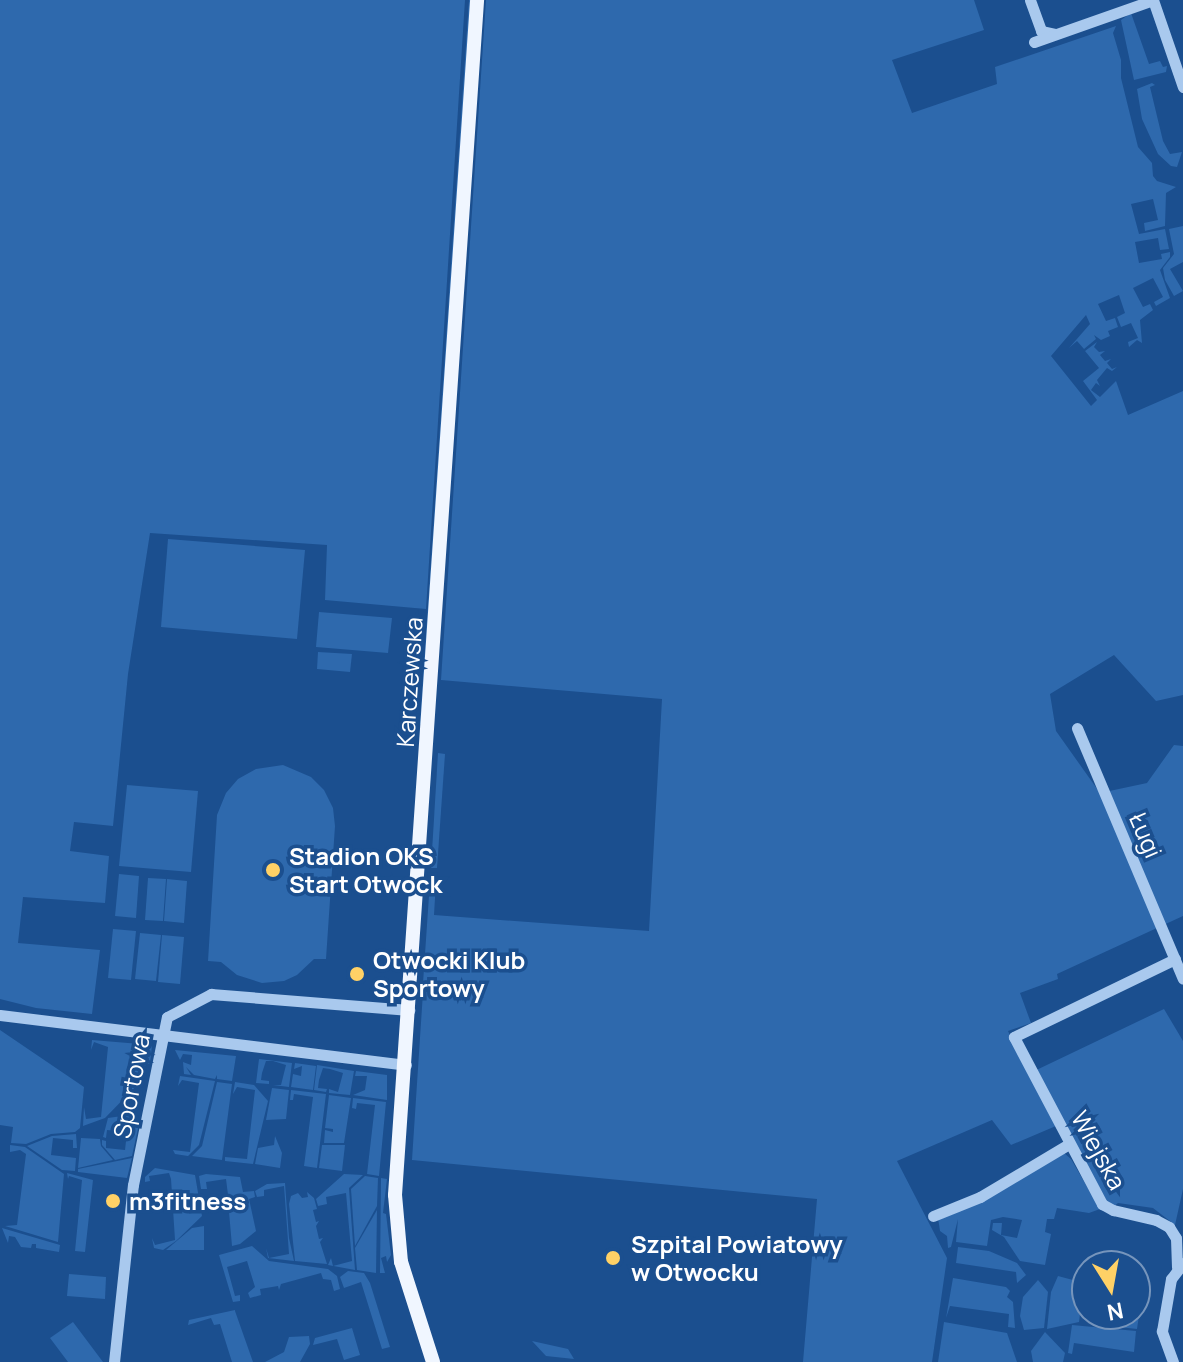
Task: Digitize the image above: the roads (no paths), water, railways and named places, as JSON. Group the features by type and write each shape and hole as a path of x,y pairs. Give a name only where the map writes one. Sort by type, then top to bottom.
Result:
{"main road":[{"name":"Karczewska","path":"433,1362 409,1293 397,1237 395,1195 477,0"}],"street":[{"path":"1030,0 1041,31 1055,34"},
{"path":"1034,42 1153,0 1183,87"},
{"name":"Ługi","path":"1077,728 1183,979"},
{"name":"Wiejska","path":"1175,959 1014,1037 1102,1204 1161,1222 1172,1229 1180,1265"},
{"name":"Sportowa","path":"114,1362 133,1185 167,1017 211,994 409,1010"},
{"path":"0,1015 406,1065"},
{"path":"933,1216 980,1197 1069,1144"},
{"path":"1173,1362 1163,1342 1169,1285 1180,1265"}],"place":[{"name":"Stadion OKS Start Otwock","path":"273,870"},
{"name":"Otwocki Klub Sportowy","path":"357,974"},
{"name":"m3fitness","path":"113,1201"},
{"name":"Szpital Powiatowy w Otwocku","path":"613,1258"}]}
